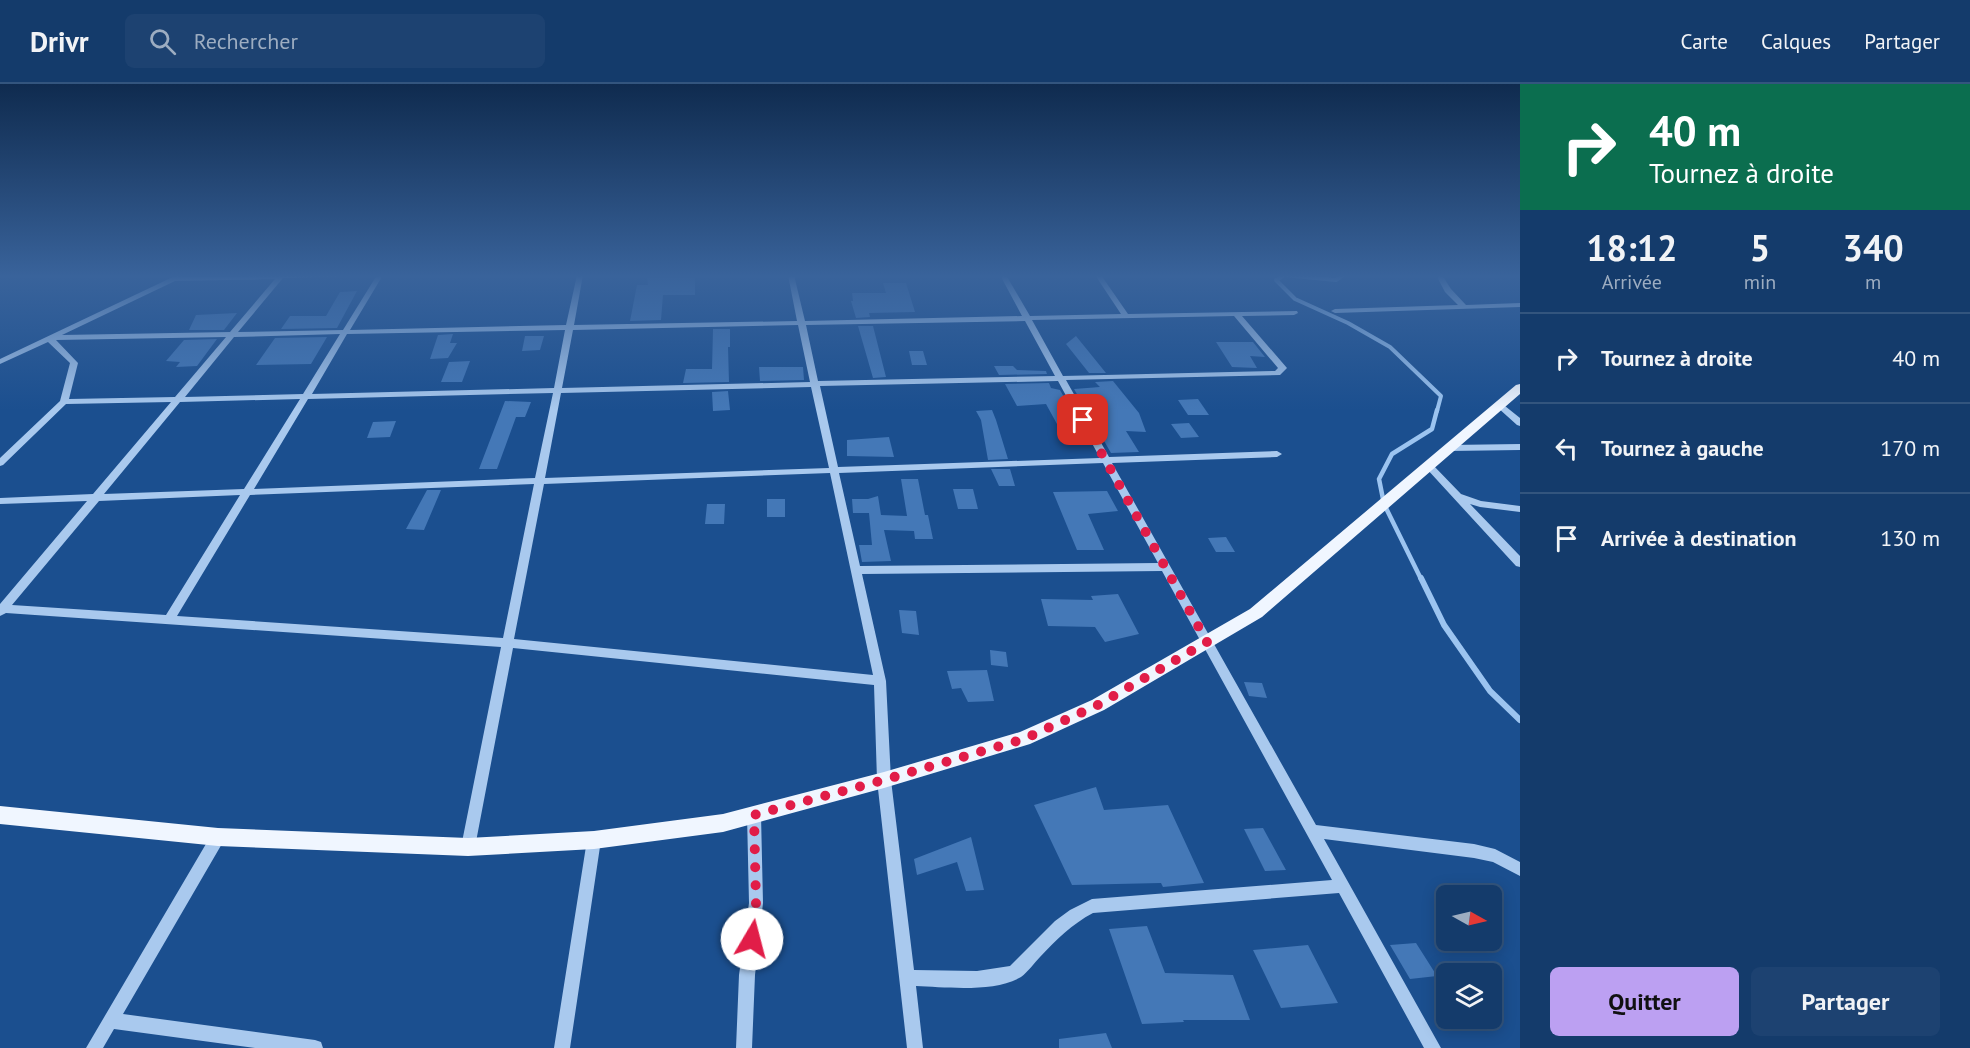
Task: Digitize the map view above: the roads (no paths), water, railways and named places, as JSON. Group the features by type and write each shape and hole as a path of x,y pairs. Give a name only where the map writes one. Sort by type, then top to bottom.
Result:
{"main road":[{"path":"0,815 218,837 468,847 594,840 723,823 884,780 1024,739 1098,705 1256,613 1520,388"}],"street":[{"path":"0,362 87,320"},
{"path":"1,609 244,320"},
{"path":"169,619 353,320"},
{"path":"468,847 570,320"},
{"path":"49,338 858,320"},
{"path":"1028,320 1433,1048"},
{"path":"64,402 1277,374 1283,368 1241,320"},
{"path":"801,321 880,681 884,780 915,1048"},
{"path":"0,463 64,402 74,363 49,338"},
{"path":"1500,405 1520,423"},
{"path":"1450,448 1520,447"},
{"path":"0,501 1277,454"},
{"path":"1428,466 1520,563"},
{"path":"1459,497 1480,504 1520,509"},
{"path":"856,570 1165,567"},
{"path":"1,609 508,643 880,681"},
{"path":"744,1048 747,975 756,903 754,815"},
{"path":"1313,831 1474,851 1495,856 1520,869"},
{"path":"94,1048 218,837"},
{"path":"562,1048 594,840"},
{"path":"907,978 977,978 1015,972 1055,930 1074,915 1092,906 1343,886"},
{"path":"111,1020 315,1048"}],"waterway":[{"path":"1341,320 1390,347 1441,396 1437,411"},
{"path":"1421,579 1384,504 1379,479 1392,454 1432,429 1437,410"},
{"path":"1421,578 1444,625 1490,691 1520,720"}]}
